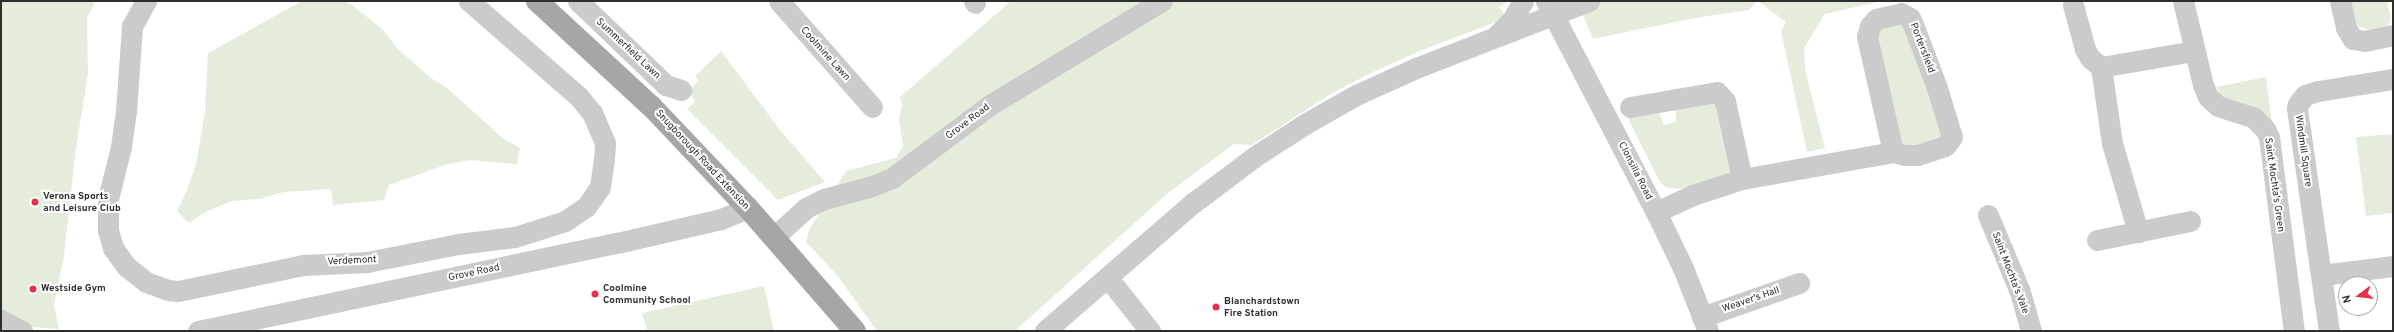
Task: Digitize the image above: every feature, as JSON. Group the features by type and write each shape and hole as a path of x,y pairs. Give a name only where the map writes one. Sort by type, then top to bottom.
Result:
{"main road":[{"name":"Snugborough Road Extension","path":"537,1 652,107 748,208 855,331"}],"street":[{"name":"Verdemont","path":"146,1 132,26 126,111 121,147 108,199 108,230 113,248 127,267 146,282 168,290 178,291 303,265 367,262 458,244 514,238 565,221 586,207 600,187 604,159 605,143 592,113 578,96 469,1"},
{"name":"Summerfield Lawn","path":"578,1 666,85 681,90"},
{"name":"Coolmine Lawn","path":"778,1 872,107"},
{"name":"Grove Road","path":"774,238 806,208 824,199 870,187 892,178 990,105 1162,1"},
{"path":"1494,38 1512,20 1523,1"},
{"path":"1045,331 1214,187 1299,127 1375,86 1437,59 1494,38 1550,8 1590,1"},
{"name":"Saint Mochta's Green","path":"2184,1 2194,51 2208,97 2218,106 2254,118 2265,129 2269,137 2294,331"},
{"path":"2340,1 2346,28 2353,39 2365,41 2393,35"},
{"path":"2073,5 2085,49 2090,58 2101,67 2112,143 2138,232"},
{"name":"Clonsilla Road","path":"1550,8 1656,212 1683,268 1705,324"},
{"name":"Portersfield","path":"1656,212 1693,195 1742,179 1893,152 1905,155 1918,155 1945,146 1952,137 1937,88 1910,18 1901,13 1876,19 1870,26 1867,37 1893,152"},
{"path":"2101,67 2194,51"},
{"name":"Windmill Square","path":"2328,331 2322,275 2298,116 2298,104 2305,95 2318,91 2393,79"},
{"path":"1630,107 1717,92 1725,102 1742,179"},
{"name":"Grove Road","path":"198,331 631,240 721,219 748,208"},
{"name":"Saint Mochta's Vale","path":"1988,215 2020,292 2031,331"},
{"path":"2097,240 2190,222"},
{"path":"2322,275 2393,266"},
{"path":"1108,278 1150,331"},
{"name":"Weaver's Hall","path":"1705,324 1799,283"},
{"path":"1,320 22,331"}],"green space":[{"name":"Verona Sports and Leisure Club","path":"1,1 96,1 87,18 88,74 76,148 64,256 54,305 59,329 32,327 1,309"},
{"path":"302,1 344,1 355,7 382,29 398,49 431,78 447,88 504,139 520,148 517,164 470,160 445,165 389,185 384,200 333,205 331,189 284,192 259,199 232,201 204,213 189,223 177,211 187,190 196,164 205,111 208,53"},
{"path":"1011,1 1509,1 1499,7 1505,17 1496,22 1422,50 1371,73 1329,95 1252,145 1234,144 1168,193 1015,331 877,331 837,275 806,242 809,230 846,171 896,158 903,146 899,119 902,105 900,97"},
{"path":"1577,1 1757,1 1749,10 1701,17 1593,39"},
{"path":"1758,1 1882,1 1825,14 1804,48 1805,69 1825,148 1807,152 1781,31 1786,22"},
{"path":"2349,1 2387,1 2391,18 2388,27 2374,31 2359,27 2353,16"},
{"path":"1902,22 1944,135 1907,149 1898,141 1874,31"},
{"path":"721,51 780,130 825,182 778,200 687,109 695,102 690,93 691,89 698,80 695,76"},
{"path":"2266,77 2272,124 2215,94 2219,91 2216,87"},
{"path":"1715,101 1730,171 1728,174 1687,189 1667,188 1660,182 1626,115 1659,112 1664,125 1676,122 1676,109"},
{"path":"2393,134 2393,213 2366,216 2356,137"},
{"path":"764,286 774,331 647,331 642,313"}],"place":[{"name":"Verona Sports and Leisure Club","path":"35,202"},
{"name":"Westside Gym","path":"33,289"},
{"name":"Coolmine Community School","path":"595,294"},
{"name":"Blanchardstown Fire Station","path":"1216,307"}]}
